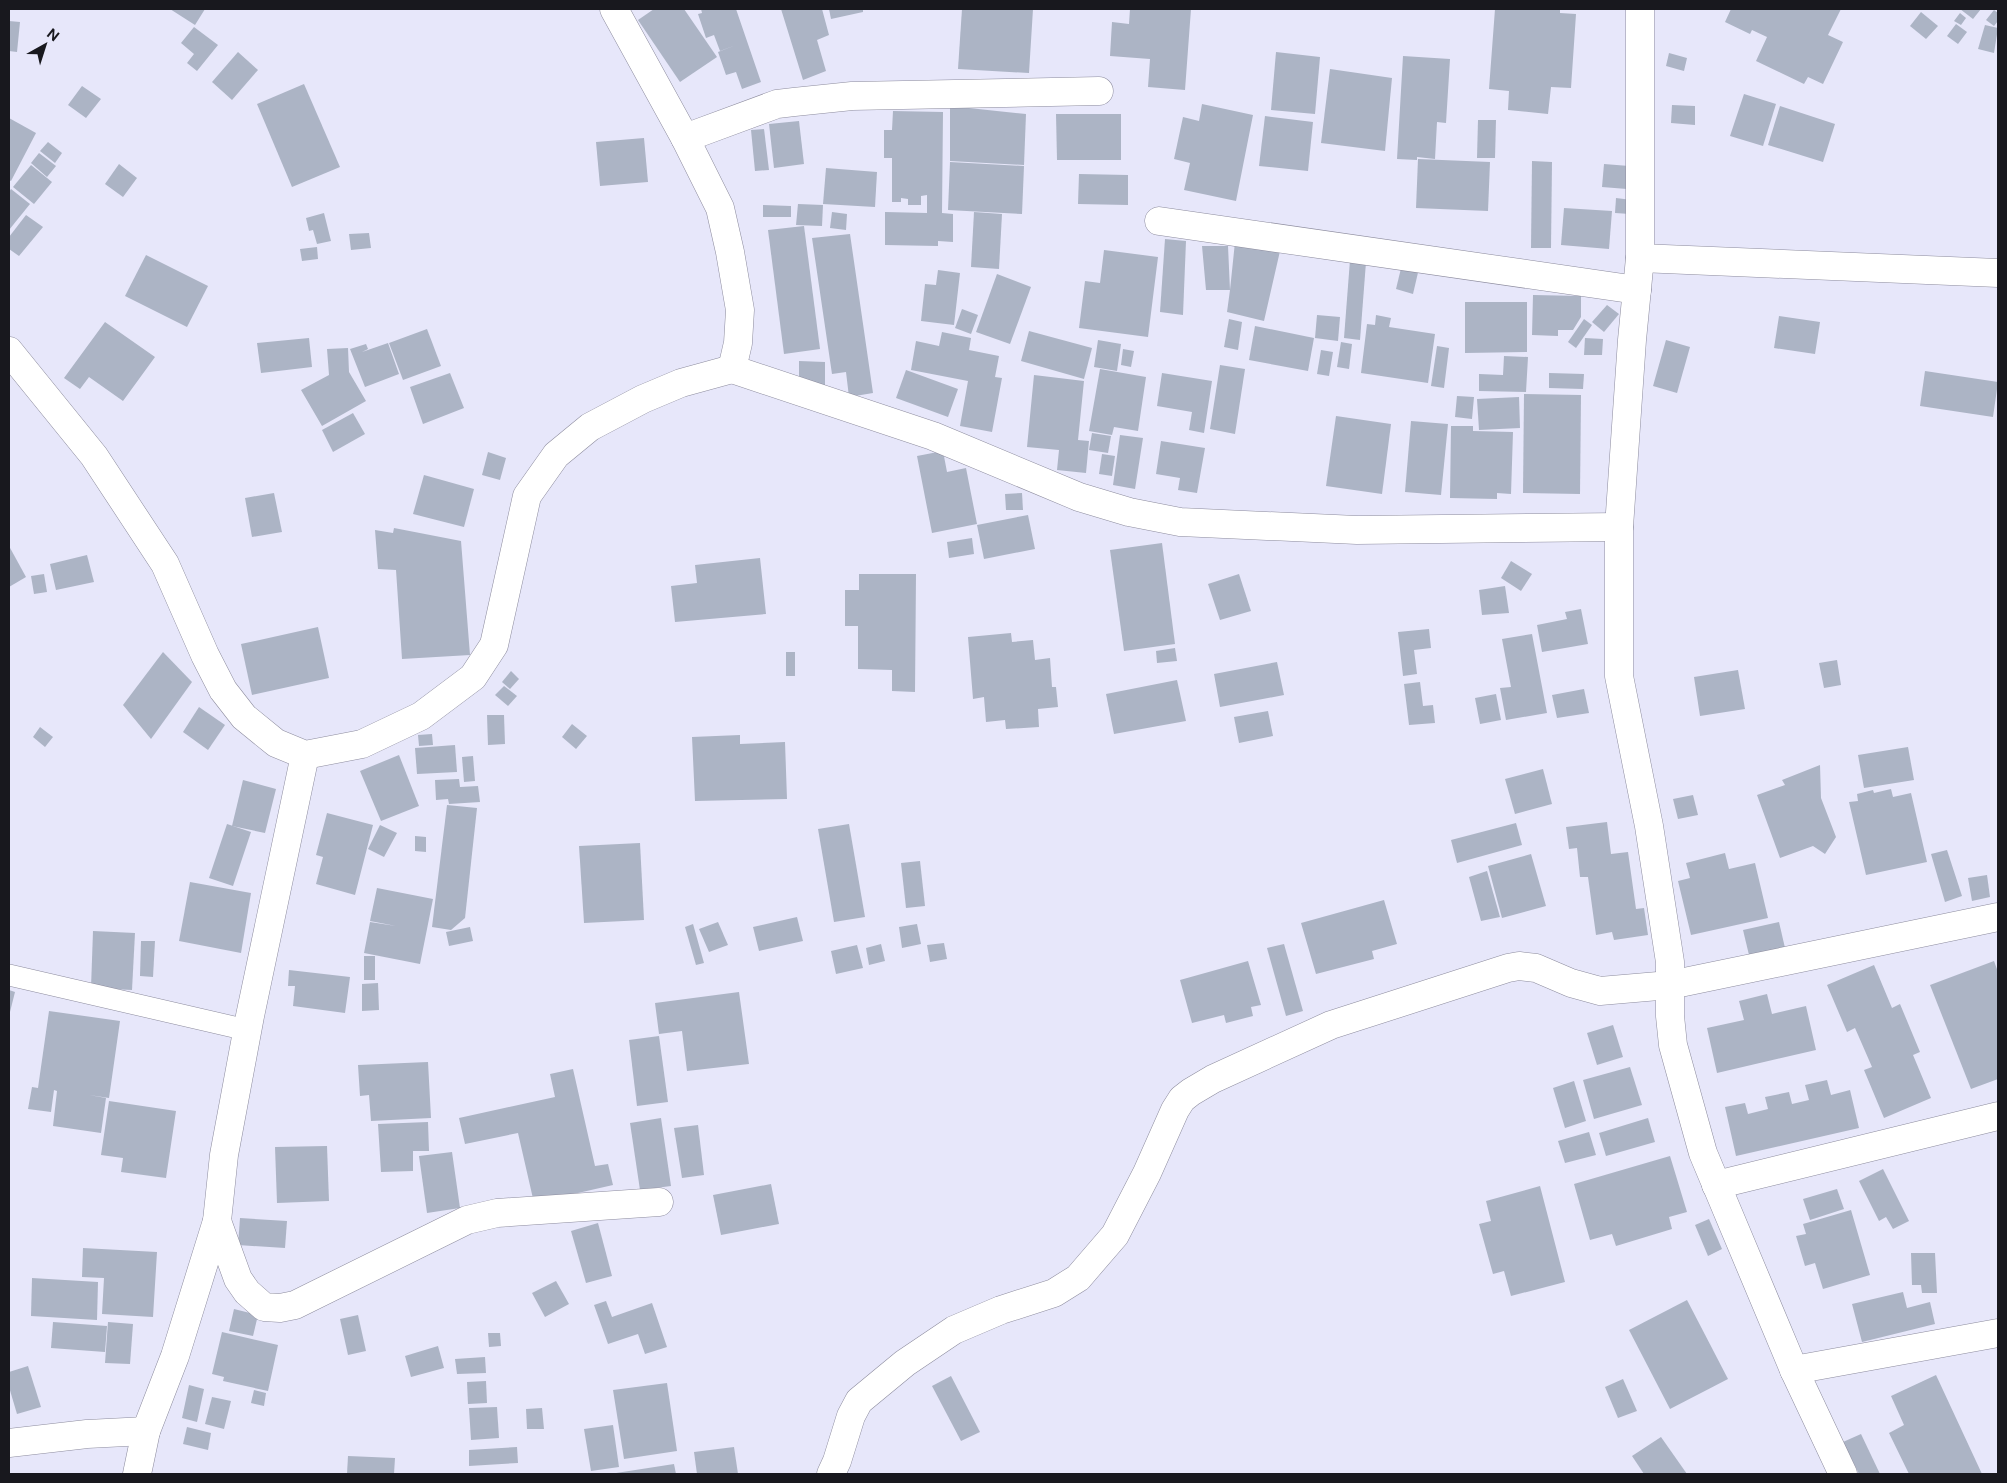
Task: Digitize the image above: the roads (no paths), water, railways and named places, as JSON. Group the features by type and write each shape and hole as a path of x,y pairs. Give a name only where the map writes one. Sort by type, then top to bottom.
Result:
{"street":[{"path":"614,9 685,138 720,208 740,310 738,343 732,369"},
{"path":"1640,9 1640,258 1632,340 1619,527 1620,676 1649,826 1670,962 1673,1045 1703,1153 1794,1370 1843,1474"},
{"path":"685,138 777,104 794,102 852,96 1100,91"},
{"path":"1159,221 1638,290"},
{"path":"1640,258 1998,273"},
{"path":"9,351 94,456 165,564 205,655 223,690 244,717 276,743 305,755 362,744 422,716 473,677 494,645 527,496 556,455 590,427 643,399 682,383 732,369 933,436 1079,498 1129,512 1180,522 1357,530 1619,527"},
{"path":"137,1474 146,1432 175,1356 217,1221 224,1155 305,755"},
{"path":"830,1474 837,1461 851,1416 859,1402 892,1373 954,1330 1001,1310 1054,1293 1078,1278 1115,1234 1148,1173 1175,1110 1182,1099 1213,1079 1331,1024 1508,968 1519,966 1536,968 1571,983 1600,991 1670,986 1998,917"},
{"path":"1716,1185 1998,1116"},
{"path":"217,1221 238,1279 247,1292 264,1307 280,1308 296,1305 467,1220 497,1213 659,1202"},
{"path":"1794,1370 1998,1333"},
{"path":"9,1443 87,1434 146,1432"}],"lane":[{"path":"9,975 248,1030"}]}
